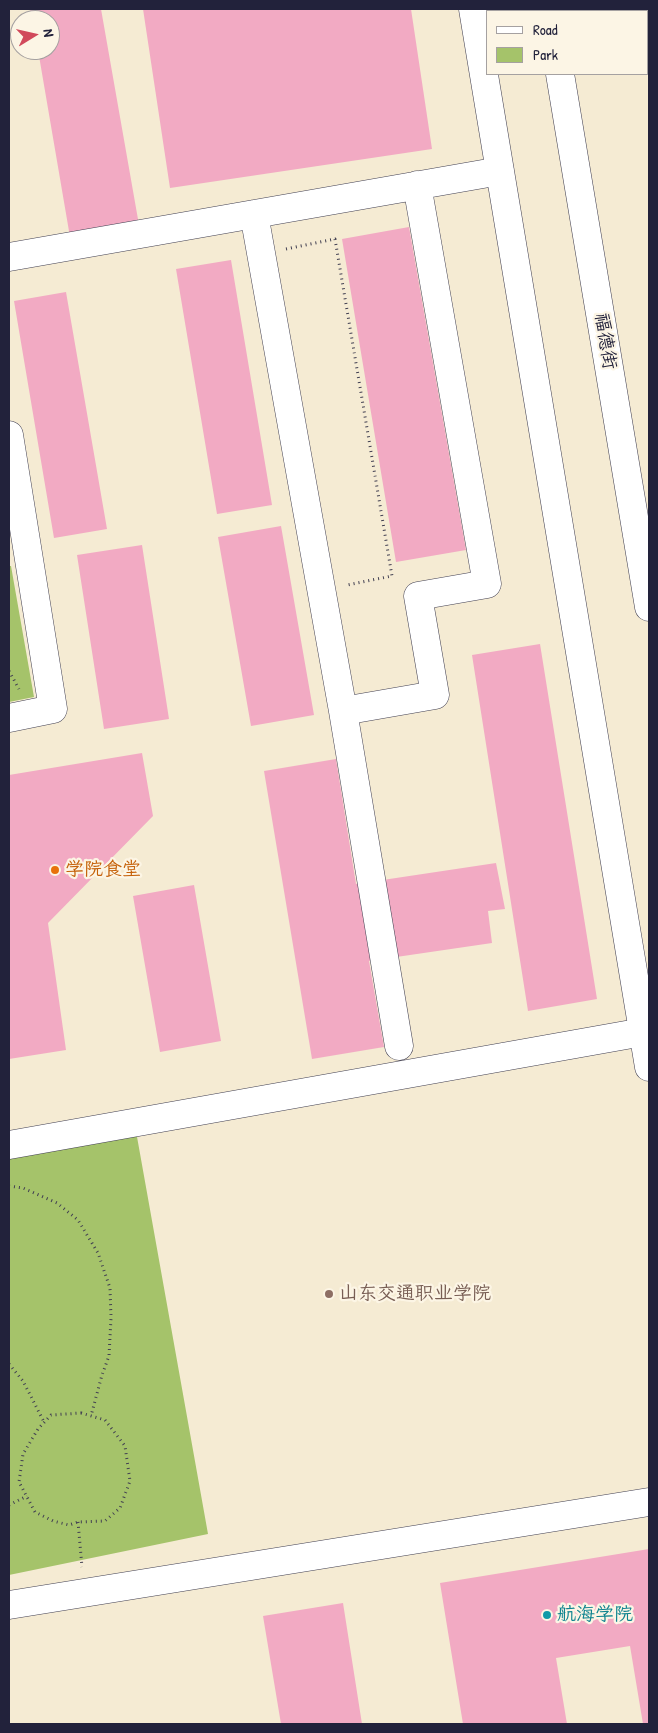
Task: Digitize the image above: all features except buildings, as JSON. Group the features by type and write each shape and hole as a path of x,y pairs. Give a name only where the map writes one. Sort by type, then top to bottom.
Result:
{"street":[{"path":"473,9 649,1067"},
{"name":"福德街","path":"560,75 649,607"},
{"path":"9,257 500,171"},
{"path":"343,711 435,694 418,596 487,584 417,185"},
{"path":"254,214 343,711 399,1046"},
{"path":"9,435 53,709 9,718"},
{"path":"9,1145 643,1032"},
{"path":"9,1605 649,1502"}],"path":[{"path":"261,254 335,239 392,576 321,590"},
{"path":"9,1186 23,1188 57,1203 78,1220 98,1253 110,1288 111,1318 109,1356 91,1416"},
{"path":"9,1364 23,1381 44,1422"},
{"path":"81,1413 91,1416 105,1420 125,1446 130,1481 120,1508 105,1521 78,1522 69,1525 54,1521 35,1512 19,1482 24,1454 38,1429 51,1415 81,1413"},
{"path":"9,1505 27,1496"},
{"path":"78,1522 84,1593"}],"green space":[{"path":"9,566 11,566 34,697 9,702"},
{"path":"134,1120 208,1534 9,1575 9,1144"}],"place":[{"name":"学院食堂","path":"55,870"},
{"name":"山东交通职业学院","path":"329,1294"},
{"name":"航海学院","path":"547,1615"}]}
